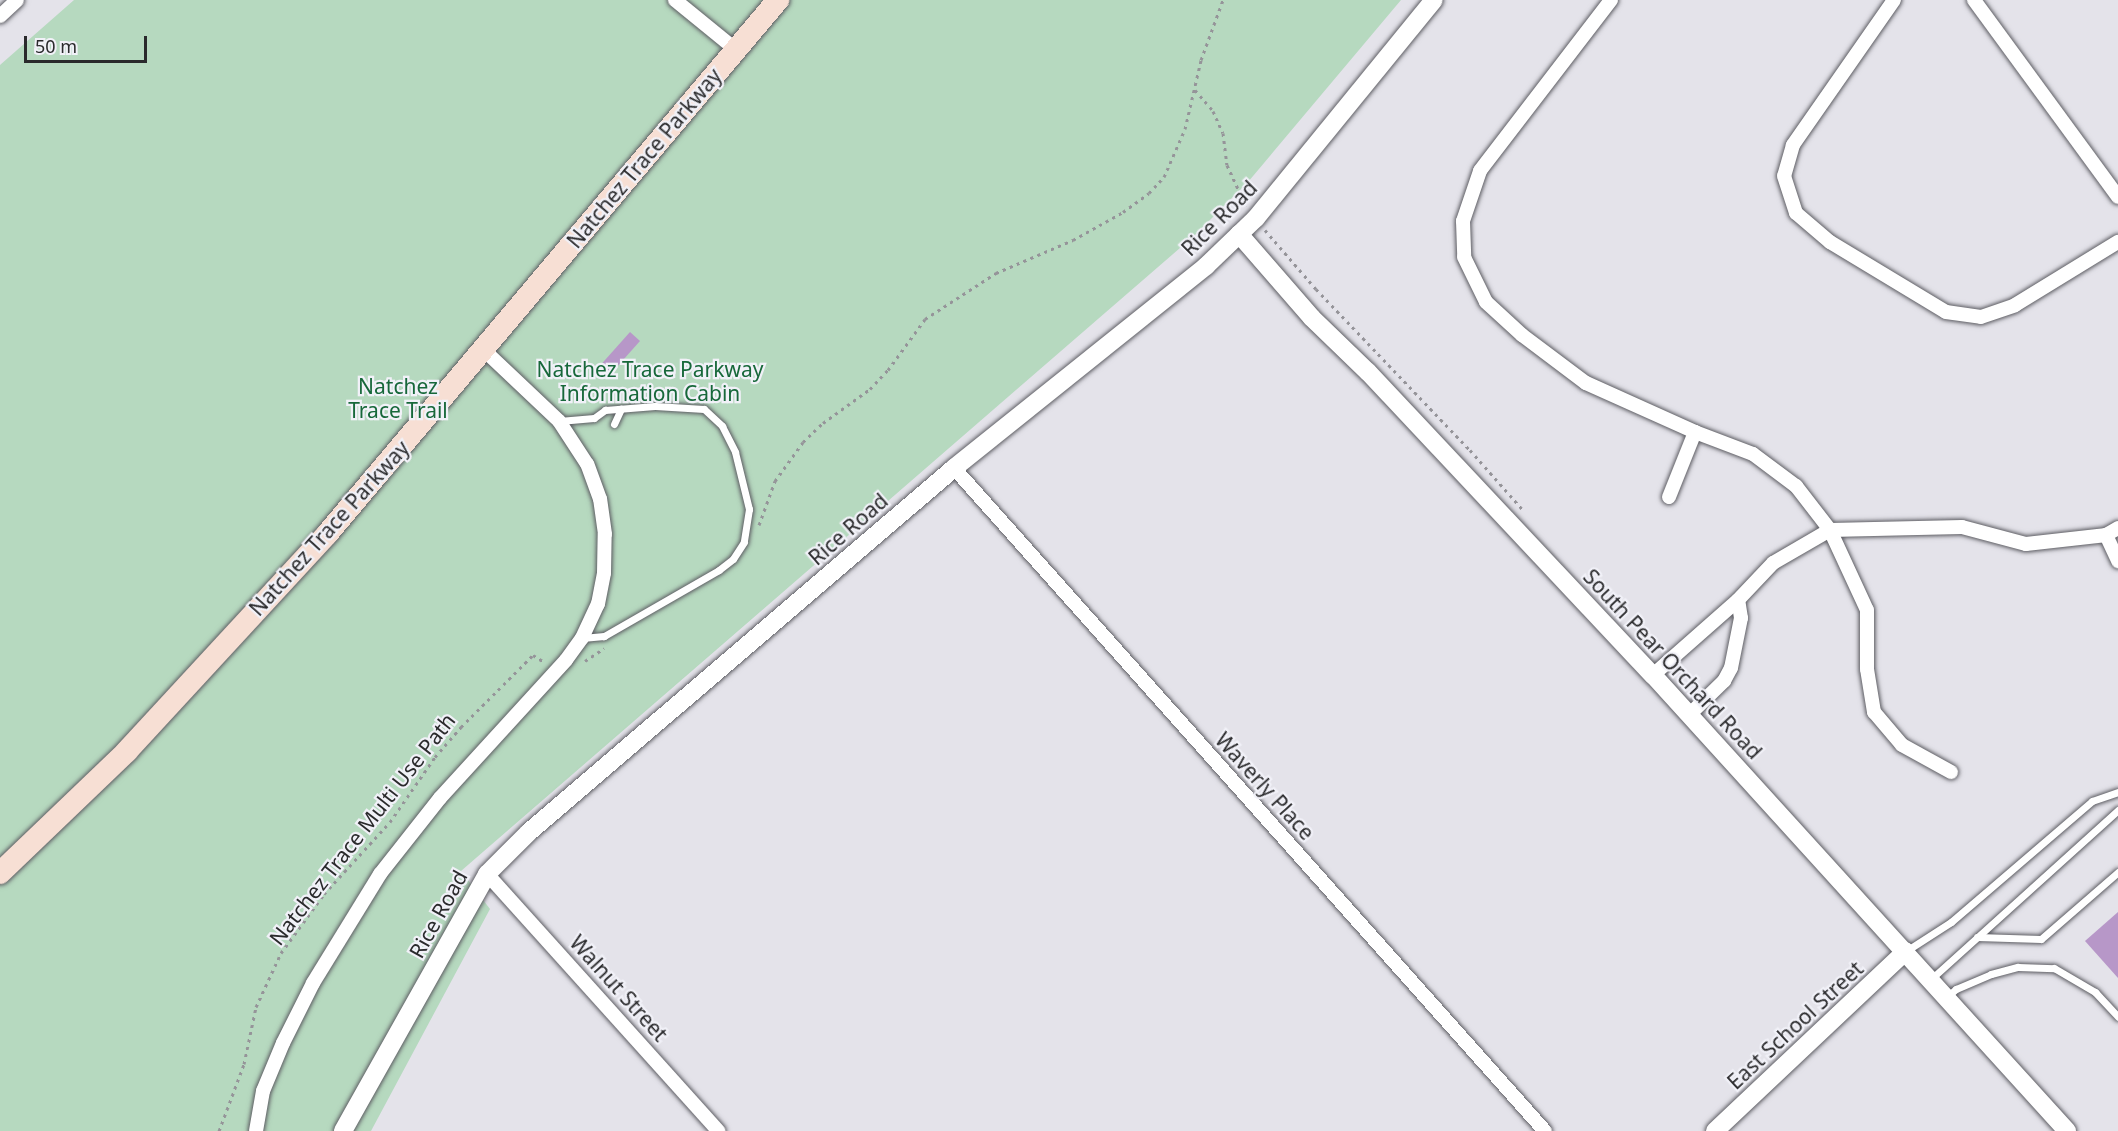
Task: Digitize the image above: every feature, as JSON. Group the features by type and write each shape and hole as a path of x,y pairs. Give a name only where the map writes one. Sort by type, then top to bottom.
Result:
{"main road":[{"name":"Natchez Trace Parkway","path":"0,873 127,751 328,533 778,0"}],"street":[{"path":"0,16 17,0"},
{"path":"675,0 735,50"},
{"name":"Rice Road","path":"343,1131 487,874 529,832 954,468 1206,266 1256,218 1434,0"},
{"path":"1611,0 1480,171 1463,221 1464,257 1486,302 1522,335 1586,383 1695,432 1753,454 1796,486 1830,530 1867,610 1867,669 1874,712 1902,746 1951,772"},
{"path":"1894,0 1793,145 1784,176 1796,213 1830,242 1946,312 1981,317 2015,305 2118,242"},
{"path":"1974,0 2118,197"},
{"name":"South Pear Orchard Road","path":"1239,234 1312,318 1368,372 1653,675 2067,1131"},
{"path":"256,1131 263,1091 283,1043 329,956 380,874 440,798 558,671 582,638 593,617 602,589 605,555 603,516 587,464 559,421 484,350"},
{"path":"1670,497 1695,432"},
{"name":"Waverly Place","path":"954,468 1545,1131"},
{"path":"1653,675 1738,600 1773,563 1830,530 1962,527 2026,544 2106,536 2118,528"},
{"path":"2106,536 2118,561"},
{"path":"1689,715 1724,681 1731,668 1741,618 1738,600"},
{"name":"Walnut Street","path":"487,874 718,1131"},
{"name":"East School Street","path":"1715,1131 1906,951"}],"lane":[{"path":"559,421 594,418 605,410 621,409 674,406 697,407 710,412 722,426 735,452 749,509 748,529 740,551 719,570 604,636 582,638"},
{"path":"614,424 621,409"},
{"path":"1906,951 1951,922 2092,801 2118,792"},
{"path":"1931,979 2118,810"},
{"path":"1977,937 2041,939 2118,872"},
{"path":"1947,997 1956,989 1991,974 2018,967 2054,968 2094,992 2118,1017"}],"path":[{"path":"756,534 775,481 803,442 823,423 870,389 888,370 925,319 996,273 1073,240 1123,212 1149,193 1164,177 1173,158 1195,90 1201,60 1223,0"},
{"path":"1195,90 1213,111 1223,133 1227,165 1245,205"},
{"path":"583,662 613,643"},
{"name":"Natchez Trace Multi Use Path","path":"219,1131 244,1064 256,1006 262,990 281,953 305,918 390,822 435,757 494,692 533,655 551,667"}],"green space":[{"name":"Natchez Trace Trail","path":"74,0 1401,0 1248,182 1195,235 461,871 490,909 371,1131 0,1131 0,65"}],"building":[{"name":"Natchez Trace Parkway Information Cabin","path":"630,332 640,341 607,378 597,369"},
{"path":"2118,912 2118,978 2085,941"}]}
